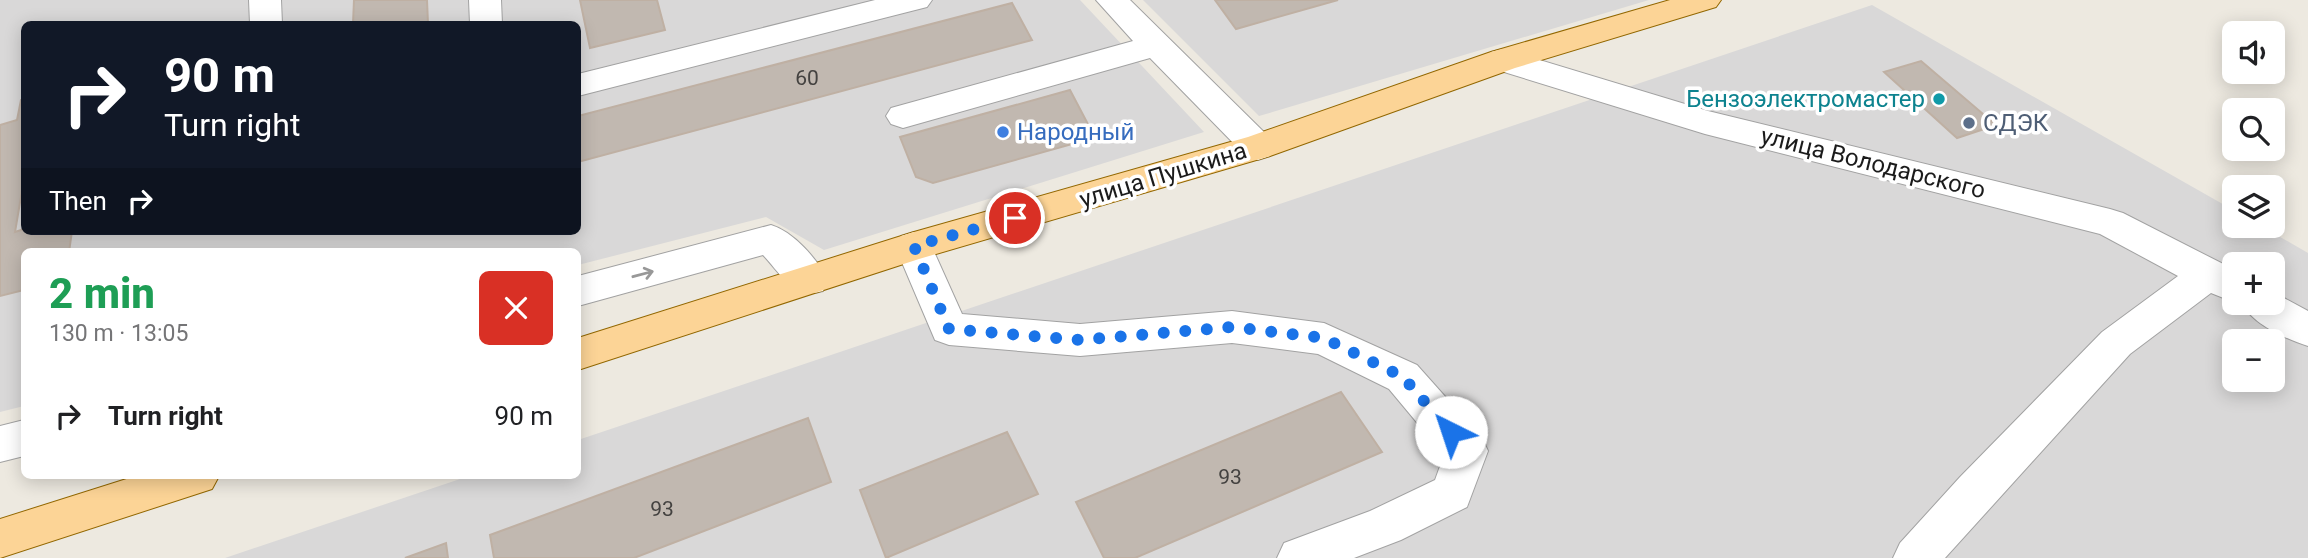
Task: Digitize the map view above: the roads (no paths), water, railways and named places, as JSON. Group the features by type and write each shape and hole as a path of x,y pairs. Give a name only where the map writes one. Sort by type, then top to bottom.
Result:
{"main road":[{"name":"улица Пушкина","path":"581,353 914,246 1258,147 1503,60 1705,0"},
{"path":"0,539 188,479"}],"street":[{"path":"265,0 266,21"},
{"path":"485,0 486,21"},
{"path":"581,84 916,0"},
{"path":"1112,0 1258,147"},
{"path":"903,116 1157,45"},
{"name":"улица Володарского","path":"1503,60 1705,122 2110,223 2222,280"},
{"path":"581,290 771,239 809,280"},
{"path":"914,246 949,329 1080,340 1232,327 1324,338 1403,377 1467,450 1452,493 1385,526 1300,558"},
{"path":"1916,558 1975,491 2116,343 2222,280"},
{"path":"2282,315 2308,330"},
{"path":"0,444 21,439"}],"place":[{"name":"Бензоэлектромастер","path":"1939,99"},
{"name":"СДЭК","path":"1969,123"},
{"name":"Народный","path":"1003,132"}]}
